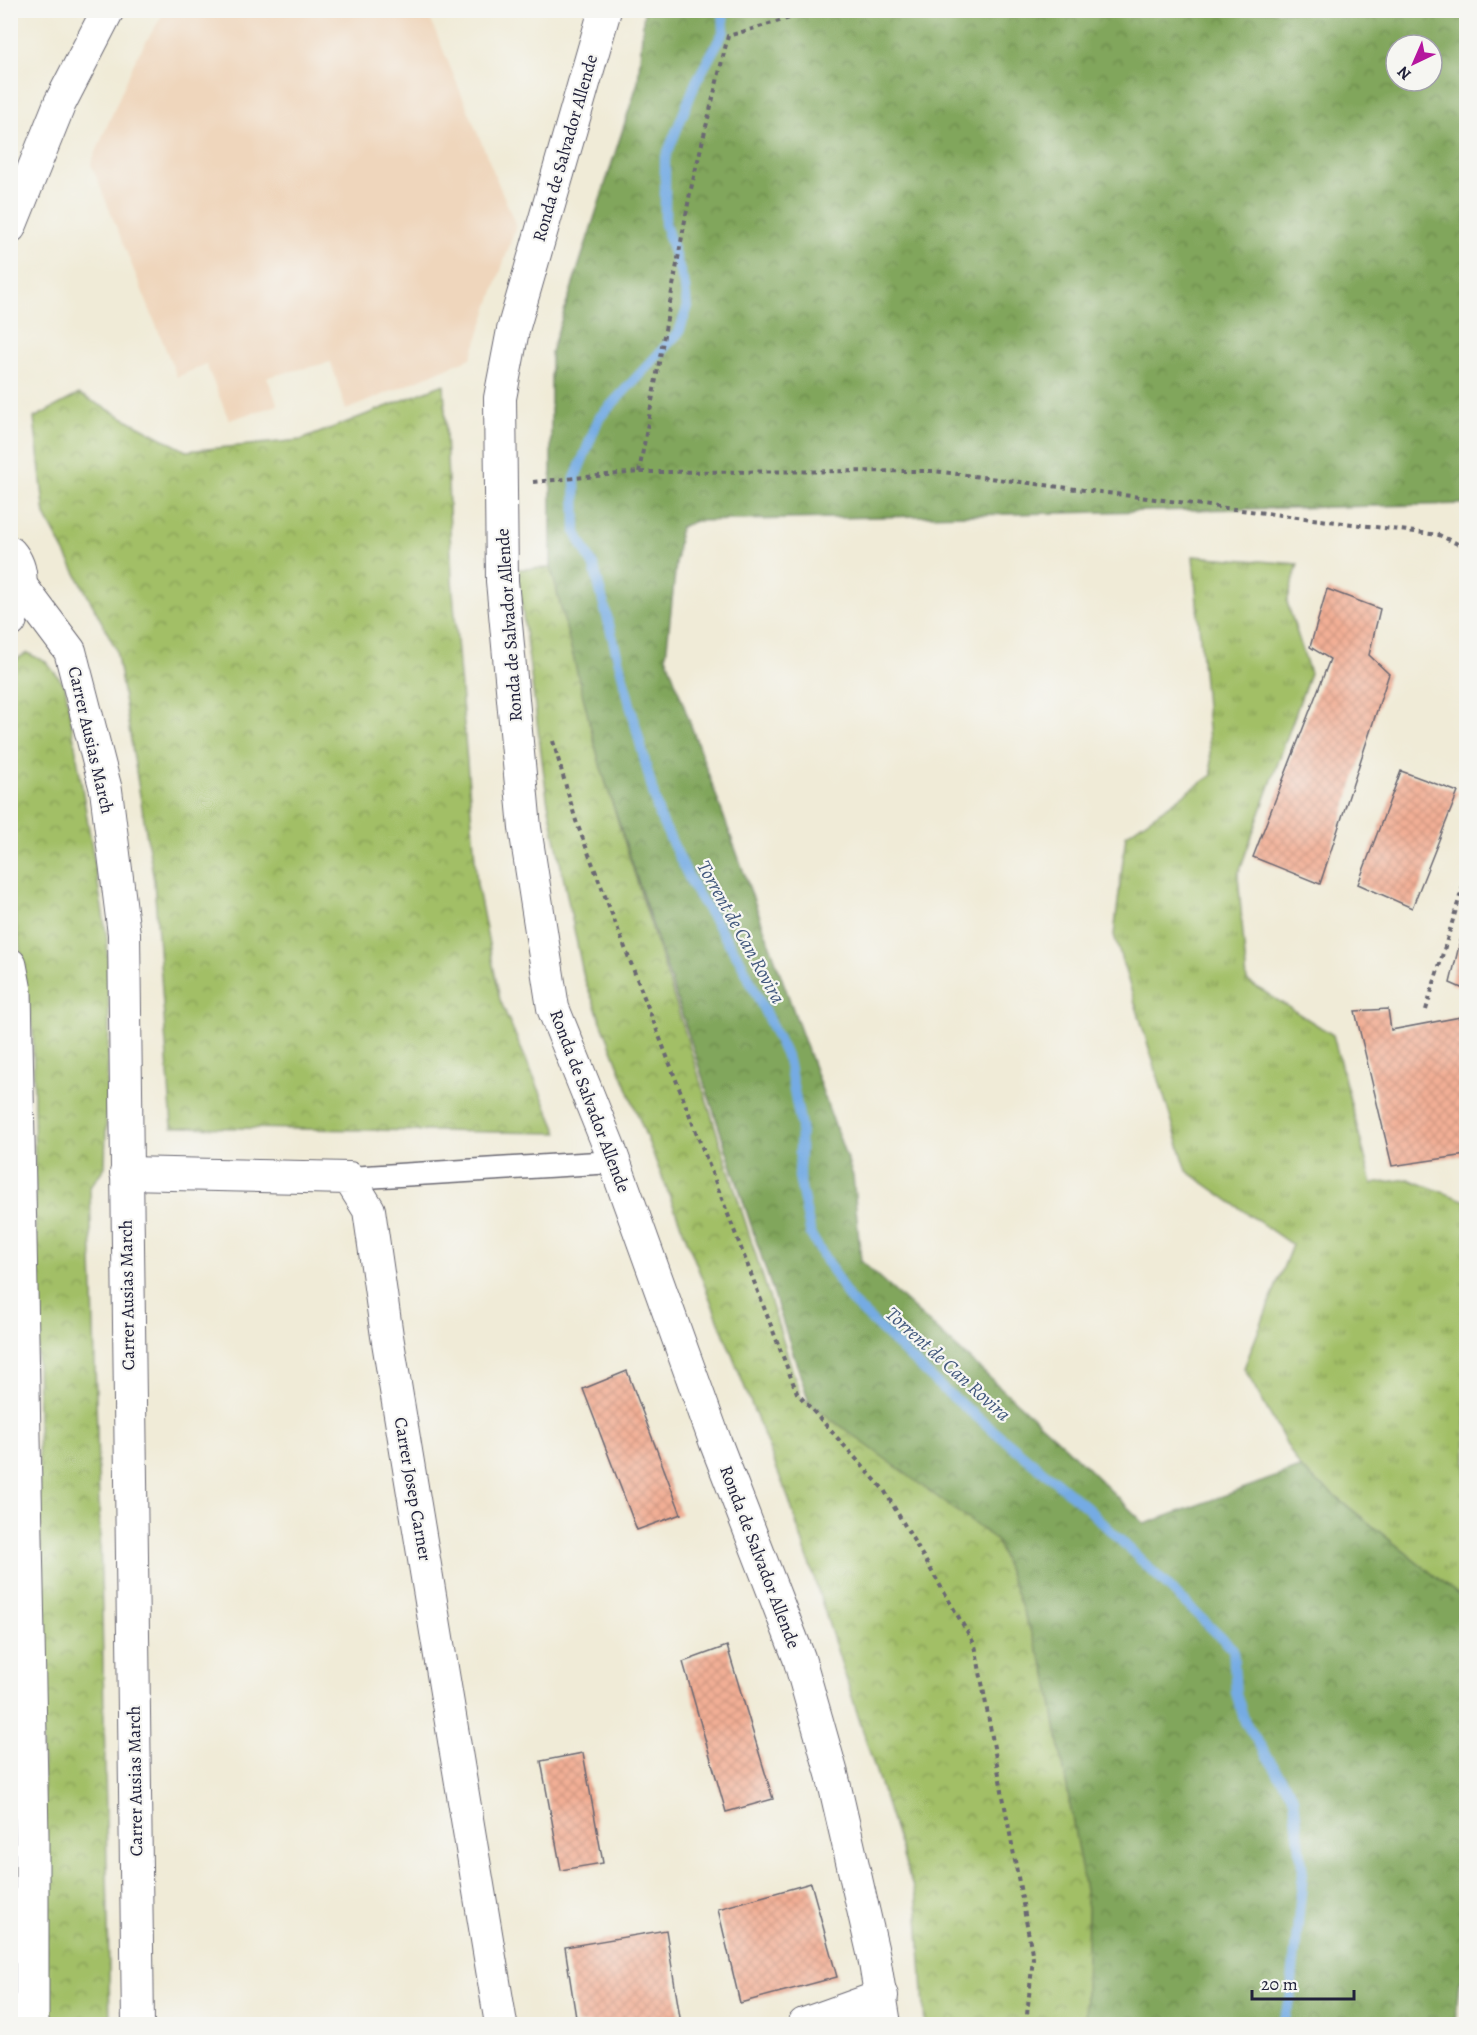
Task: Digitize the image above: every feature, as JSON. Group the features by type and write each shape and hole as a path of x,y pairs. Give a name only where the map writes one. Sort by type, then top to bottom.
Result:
{"street":[{"path":"10,227 60,103 108,10"},
{"name":"Ronda de Salvador Allende","path":"605,10 513,330 500,398 502,581 525,828 553,1008 614,1162 715,1441 799,1658 832,1774 883,2010"},
{"path":"10,553 16,560 22,587 10,621"},
{"name":"Carrer Ausias March","path":"22,587 70,651 106,790 124,934 138,2025"},
{"path":"10,965 15,991 32,1823 32,2025"},
{"path":"126,1173 349,1178 614,1162"},
{"name":"Carrer Josep Carner","path":"349,1178 369,1210 387,1336 501,2025"},
{"path":"804,2025 883,2010"}],"path":[{"path":"782,10 799,16"},
{"path":"639,472 690,193 728,36 817,10"},
{"path":"501,485 639,472 934,471 1439,535 1467,548"},
{"path":"549,729 576,821 796,1393 884,1490 975,1645 1032,1958 1026,2025"},
{"path":"1426,1010 1467,876"}],"shaded area":[{"path":"165,11 427,11 516,226 471,358 346,410 331,362 267,377 278,405 229,420 206,364 177,377 91,164 136,58"}],"green space":[{"path":"644,11 1466,11 1466,504 696,521 680,527 666,656 853,1176 861,1261 1065,1446 1145,1524 1300,1468 1466,1601 1466,1977 1459,1982 1455,2024 1085,2024 1088,1908 1047,1675 996,1540 812,1411 600,765 551,568 551,352 638,82"},
{"path":"444,384 452,579 477,884 500,1000 558,1133 172,1127 154,881 116,649 45,515 34,418 79,394 186,451 301,440"},
{"path":"1193,556 1298,564 1287,602 1310,673 1238,875 1247,981 1333,1035 1372,1184 1408,1179 1466,1201 1466,1601 1300,1468 1244,1368 1292,1245 1187,1171 1114,935 1126,835 1212,775"},
{"path":"551,568 600,765 801,1397 996,1540 1047,1675 1088,1908 1085,2024 925,2024 917,1900 789,1500 584,978 547,798 517,569"},
{"path":"27,653 46,662 65,685 107,938 109,1022 105,1167 90,1187 102,1610 110,2024 46,2024 33,1033 11,891 10,663"}],"building":[{"path":"1327,589 1380,609 1369,655 1389,674 1320,884 1253,857 1330,659 1310,647"},
{"path":"1401,771 1458,792 1412,908 1358,884"},
{"path":"1466,917 1466,990 1450,983"},
{"path":"1388,1009 1391,1030 1466,1016 1466,1155 1392,1166 1355,1011"},
{"path":"627,1371 681,1514 637,1530 583,1389"},
{"path":"727,1646 773,1799 726,1812 683,1662"},
{"path":"583,1753 603,1863 561,1870 541,1761"},
{"path":"811,1883 837,1977 740,2003 718,1909"},
{"path":"666,1930 681,2024 577,2024 565,1947"}],"waterway":[{"name":"Torrent de Can Rovira","path":"723,10 724,31 696,82 665,159 665,224 685,287 687,309 679,332 599,418 575,478 576,533 594,567 659,815 695,890 741,962 788,1060 801,1126 799,1177 811,1235 850,1300 942,1388 1085,1506 1233,1649 1236,1693 1245,1722 1294,1798 1303,1874 1290,2001 1282,2024"}]}
